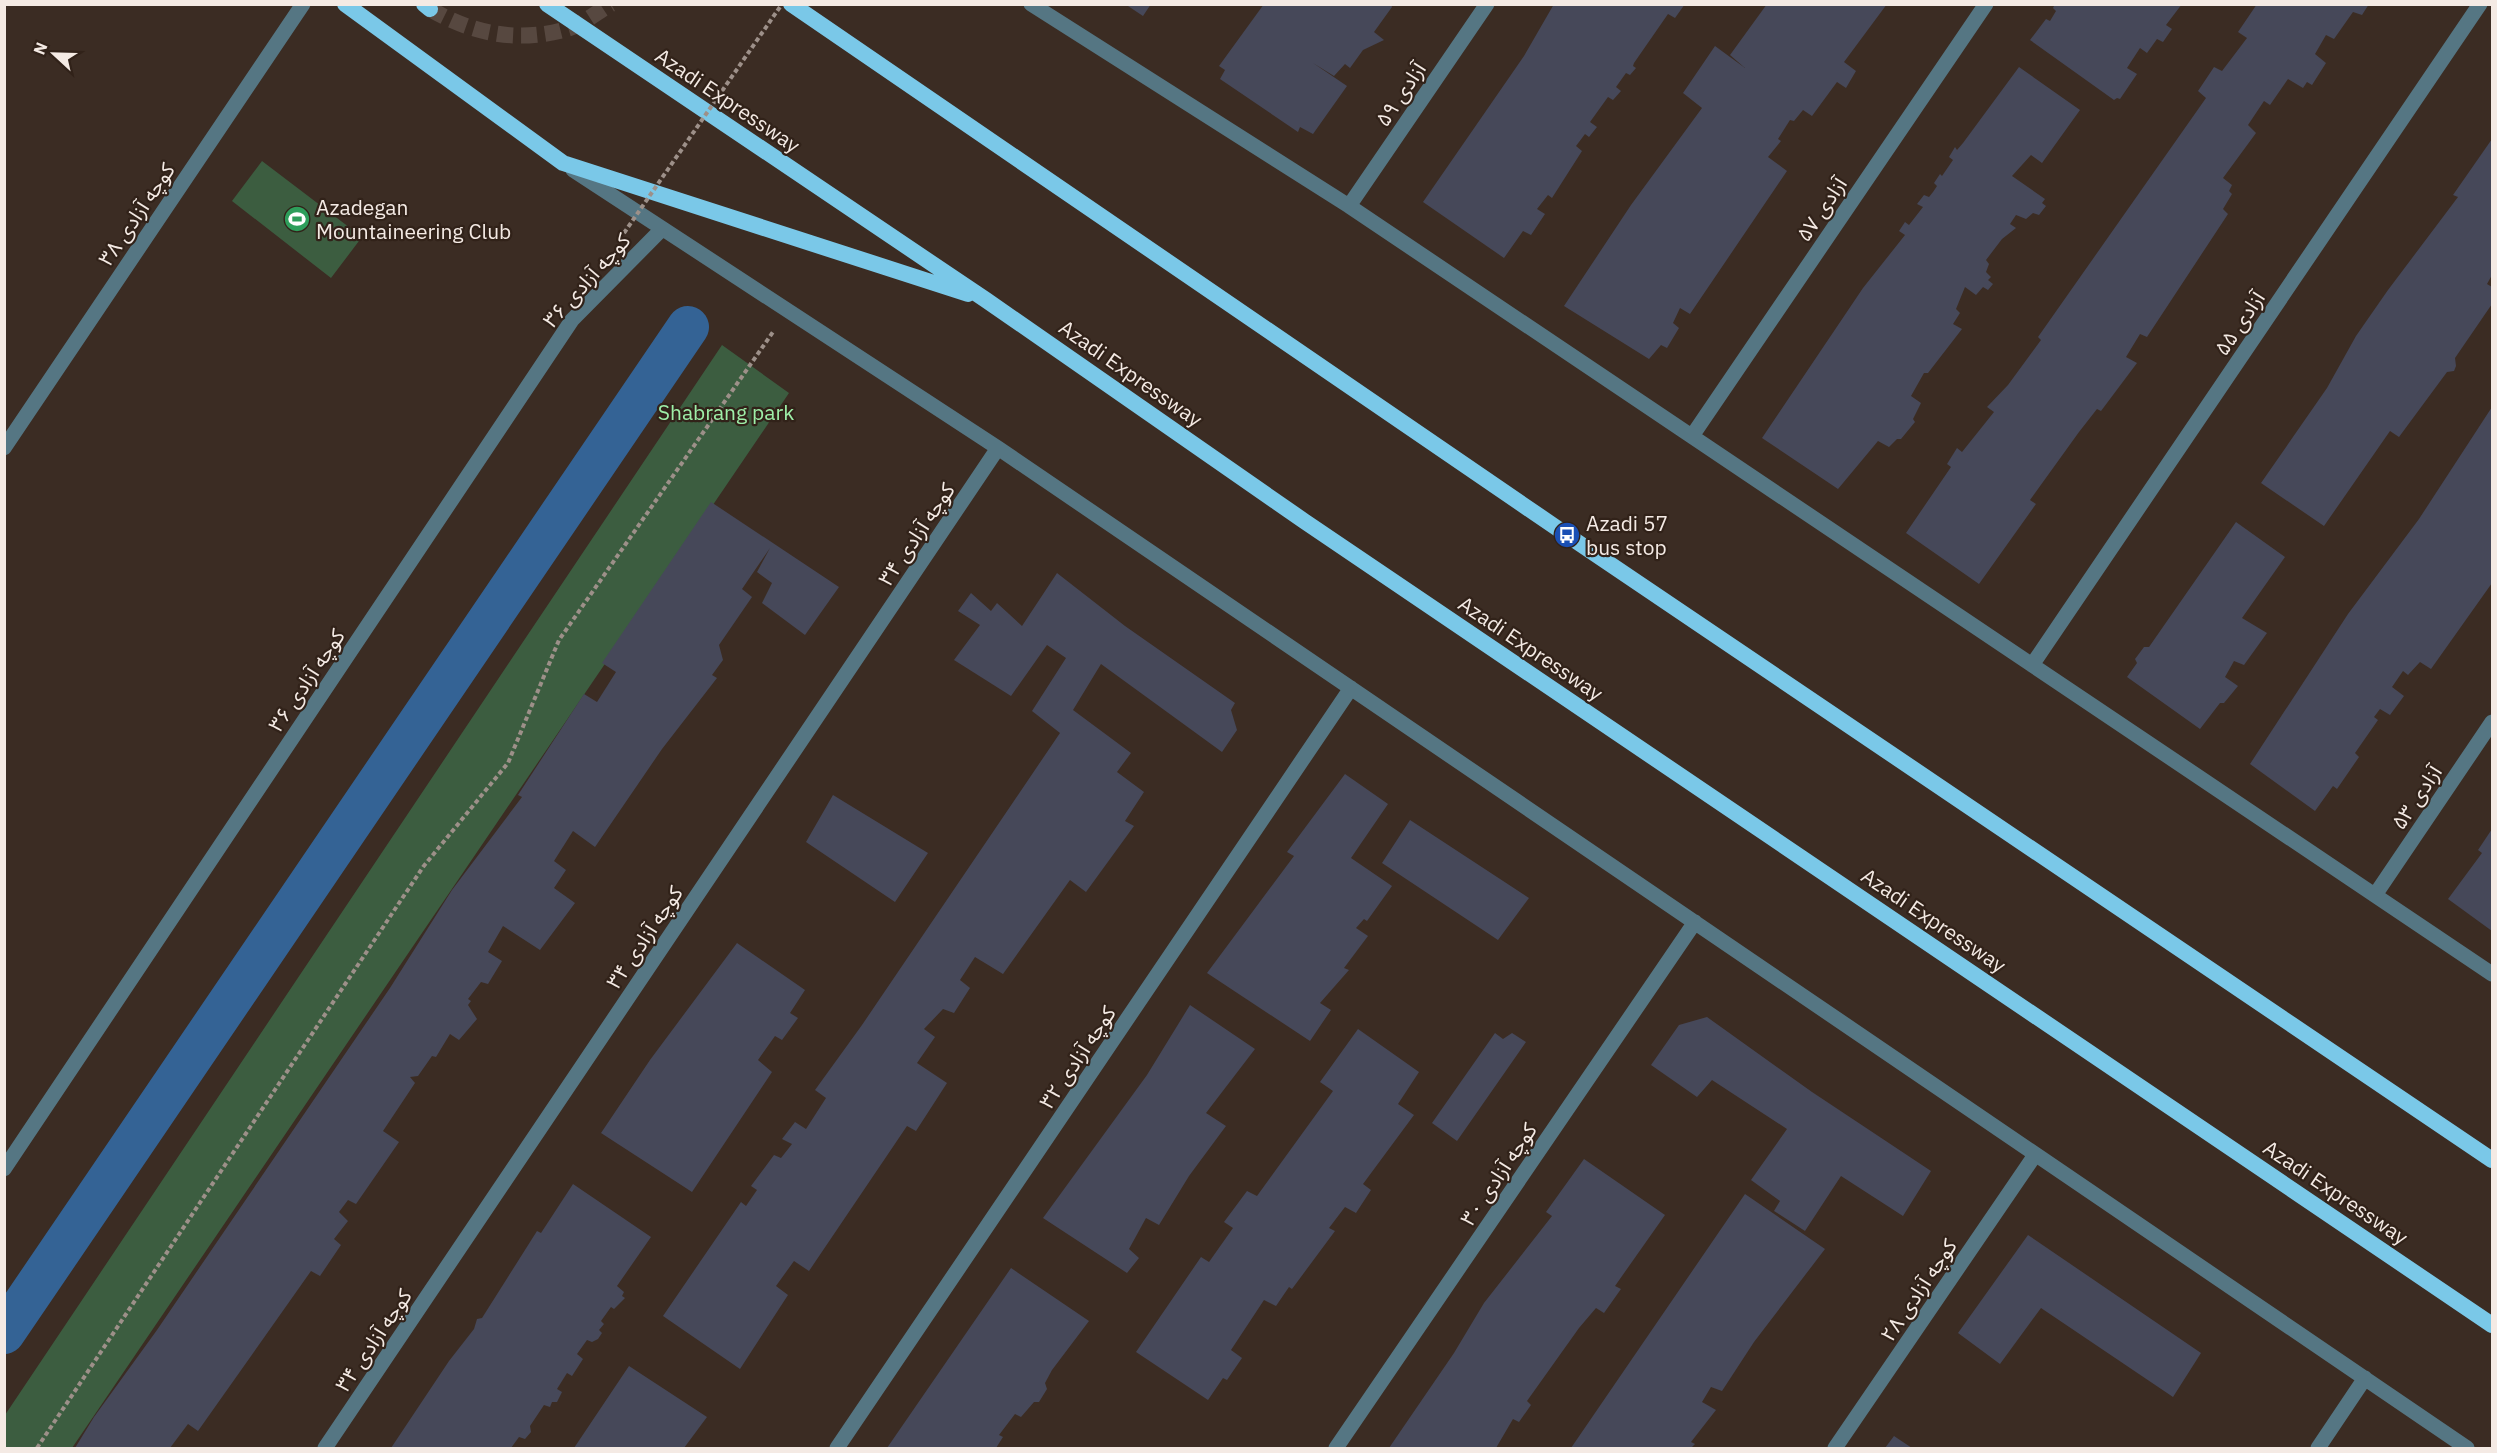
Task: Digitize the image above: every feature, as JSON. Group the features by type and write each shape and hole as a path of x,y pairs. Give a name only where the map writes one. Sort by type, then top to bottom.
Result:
{"highway":[{"path":"345,4 563,164 986,300"},
{"name":"Azadi Expressway","path":"547,4 986,300 1333,541 2493,1325"},
{"path":"791,4 1586,549 2493,1160"}],"street":[{"name":"کوچه آزادی ۳۸","path":"4,448 303,4"},
{"path":"1031,4 1349,206 2493,974"},
{"name":"آزادی ۵۹","path":"1349,206 1487,4"},
{"name":"آزادی ۵۷","path":"1692,436 1986,4"},
{"name":"آزادی ۵۵","path":"2032,664 2480,4"},
{"path":"563,164 998,448 2467,1449"},
{"name":"کوچه آزادی ۳۶","path":"4,1169 572,321 662,229"},
{"name":"کوچه آزادی ۳۴","path":"325,1449 998,448"},
{"name":"کوچه آزادی ۳۲","path":"837,1449 1351,688"},
{"name":"۵۳ آزادی","path":"2375,895 2493,722"},
{"name":"کوچه آزادی ۳۰","path":"1336,1449 1695,922"},
{"name":"کوچه آزادی ۲۸","path":"1835,1449 2035,1155"},
{"path":"2318,1449 2365,1378"}],"path":[{"path":"624,233 782,4"},
{"path":"37,1449 423,867 508,763 560,640 787,311"}],"green space":[{"name":"Azadegan Mountaineering Club","path":"262,161 362,237 331,278 232,201"},
{"name":"Shabrang park","path":"722,345 789,393 72,1448 5,1448 5,1415"}],"building":[{"path":"1125,4 1151,4 1143,16"},
{"path":"1264,4 1391,4 1392,7 1374,32 1384,40 1363,50 1350,68 1345,64 1334,76 1313,63 1347,86 1313,134 1300,127 1298,132 1220,79 1225,70 1219,66"},
{"path":"1554,4 1685,4 1675,18 1668,14 1634,63 1633,66 1636,68 1630,75 1626,73 1616,87 1621,91 1613,100 1608,97 1590,122 1597,127 1589,137 1585,134 1576,146 1582,151 1552,198 1548,195 1537,209 1545,214 1531,235 1523,231 1504,258 1423,202 1524,56"},
{"path":"1767,4 1887,4 1844,62 1856,71 1846,88 1837,82 1812,116 1803,110 1794,121 1790,120 1778,139 1781,141 1768,157 1787,171 1690,314 1680,308 1673,323 1679,328 1667,348 1661,345 1649,359 1564,306 1631,205 1702,108 1683,93 1715,46 1745,68 1730,55"},
{"path":"2055,4 2182,4 2166,25 2172,29 2163,42 2157,39 2147,53 2140,48 2127,68 2137,74 2120,99 2114,100 2030,40 2046,19 2050,21 2056,11 2053,8"},
{"path":"2257,4 2369,4 2362,15 2353,12 2334,39 2326,35 2315,54 2326,63 2312,85 2307,82 2303,88 2288,79 2270,105 2264,101 2248,125 2256,133 2223,178 2232,185 2229,191 2232,194 2223,209 2228,214 2147,337 2140,334 2126,357 2137,363 2101,411 2097,409 2079,432 2030,500 2036,504 1979,584 1906,533 1951,467 1947,464 1957,448 1962,452 1994,412 1987,407 2008,385 2041,340 2038,337 2206,98 2198,91 2214,67 2222,71 2247,38 2238,32"},
{"path":"2019,67 2080,110 2042,163 2031,155 2012,176 2045,199 2042,203 2046,206 2039,215 2033,213 2026,219 2016,215 2010,224 2016,228 2002,239 1986,260 1989,264 1986,272 1991,277 1988,280 1993,284 1988,290 1983,287 1976,295 1965,287 1956,309 1960,313 1953,324 1962,329 1928,373 1924,373 1911,396 1921,403 1913,419 1915,422 1901,439 1897,439 1889,447 1878,441 1838,489 1762,438 1863,288 1905,235 1899,231 1905,222 1909,225 1923,207 1917,204 1924,195 1929,197 1937,186 1934,183 1953,160 1949,157 1955,147 1957,150 1963,143"},
{"path":"2492,139 2492,275 2487,284 2492,287 2492,304 2455,358 2454,371 2447,372 2399,437 2390,431 2324,526 2261,483 2327,388 2356,336 2458,197 2453,195"},
{"path":"2492,407 2492,583 2431,669 2420,662 2408,675 2403,671 2392,687 2404,696 2390,715 2380,709 2374,717 2378,720 2355,753 2359,757 2337,789 2333,786 2315,811 2250,764 2348,614 2419,519"},
{"path":"711,502 839,587 805,635 762,603 772,583 757,572 770,548 742,589 752,597 719,645 723,660 712,675 717,678 662,749 595,847 573,831 554,861 566,870 554,888 575,903 540,950 503,926 488,952 502,961 488,984 481,982 468,999 471,1001 468,1005 477,1019 459,1040 450,1034 436,1057 432,1056 418,1076 410,1077 415,1083 383,1131 399,1142 356,1204 348,1200 339,1212 348,1221 334,1239 341,1245 320,1276 311,1271 198,1431 188,1424 170,1448 75,1448 94,1417 157,1330 390,988 452,890 522,797 518,795 584,694 597,702 616,672 602,663"},
{"path":"2236,522 2285,557 2242,618 2267,633 2244,665 2234,661 2225,677 2238,686 2224,703 2220,703 2200,729 2127,677 2137,663 2135,659 2144,647 2149,647"},
{"path":"1057,573 1125,626 1235,703 1231,710 1237,730 1222,752 1101,664 1073,710 1131,753 1117,772 1144,792 1125,821 1134,826 1086,892 1070,880 1003,974 975,957 960,980 970,988 954,1013 943,1009 924,1029 935,1037 917,1063 947,1083 916,1131 907,1126 809,1271 794,1261 776,1286 788,1295 740,1369 663,1316 741,1202 746,1206 757,1190 751,1186 774,1155 781,1158 792,1144 782,1139 795,1122 806,1129 826,1098 815,1090 862,1025 1060,733 1032,711 1066,658 1047,645 1011,696 954,660 980,625 958,611 971,593 991,611 997,603 1022,626"},
{"path":"1345,774 1388,804 1351,858 1392,886 1367,921 1364,919 1356,928 1368,936 1344,968 1349,970 1320,1003 1331,1010 1310,1041 1207,973 1294,856 1287,852"},
{"path":"833,795 928,853 895,902 806,842"},
{"path":"1410,820 1529,898 1498,940 1382,863"},
{"path":"2492,829 2492,931 2448,899 2482,853 2478,850"},
{"path":"737,943 805,990 790,1013 798,1018 782,1040 775,1036 758,1060 772,1072 692,1192 601,1133 650,1060"},
{"path":"1190,1005 1255,1049 1206,1113 1226,1126 1189,1176 1159,1225 1146,1218 1129,1249 1139,1258 1127,1273 1043,1218 1147,1075"},
{"path":"1707,1017 1812,1092 1931,1171 1903,1216 1841,1176 1805,1231 1774,1211 1780,1201 1751,1180 1787,1129 1712,1080 1697,1097 1651,1065 1679,1025"},
{"path":"1358,1029 1419,1072 1398,1104 1414,1115 1363,1184 1371,1190 1356,1213 1345,1207 1329,1228 1335,1231 1292,1289 1289,1287 1276,1306 1264,1300 1231,1350 1242,1358 1227,1380 1223,1378 1208,1400 1136,1352 1201,1257 1209,1262 1233,1228 1224,1222 1247,1191 1257,1196 1333,1091 1320,1082"},
{"path":"1495,1033 1503,1039 1512,1033 1526,1042 1457,1141 1432,1123"},
{"path":"1584,1159 1665,1215 1615,1286 1621,1289 1604,1313 1596,1308 1579,1328 1527,1401 1531,1405 1519,1422 1513,1419 1496,1448 1389,1448 1454,1353 1484,1303 1552,1216 1546,1212"},
{"path":"573,1184 651,1237 617,1286 624,1292 622,1296 625,1298 614,1309 611,1307 601,1321 604,1324 599,1330 602,1333 598,1339 592,1342 587,1340 577,1354 583,1359 572,1376 567,1373 557,1389 562,1392 557,1402 552,1402 550,1407 544,1405 530,1426 531,1432 525,1439 519,1437 511,1448 391,1448 449,1361 474,1329 477,1319 482,1318 537,1231 541,1233"},
{"path":"1745,1194 1825,1249 1754,1342 1722,1391 1711,1387 1702,1402 1716,1410 1691,1442 1695,1444 1691,1448 1571,1448"},
{"path":"2028,1235 2201,1353 2173,1397 2041,1308 2000,1364 1958,1333"},
{"path":"1011,1268 1089,1321 1052,1370 1045,1383 1047,1389 1039,1402 1034,1402 1021,1417 1015,1414 999,1435 1003,1437 996,1448 887,1448"},
{"path":"629,1366 707,1417 684,1448 574,1448"},
{"path":"1894,1436 1912,1448 1885,1448"}],"waterway":[{"path":"4,1333 688,327"}],"tunnel":[{"path":"430,9 446,18 479,30 496,34 531,35 573,27 611,4"}],"place":[{"name":"Azadegan Mountaineering Club","path":"297,219"},
{"name":"Azadi 57 bus stop","path":"1567,535"}]}
